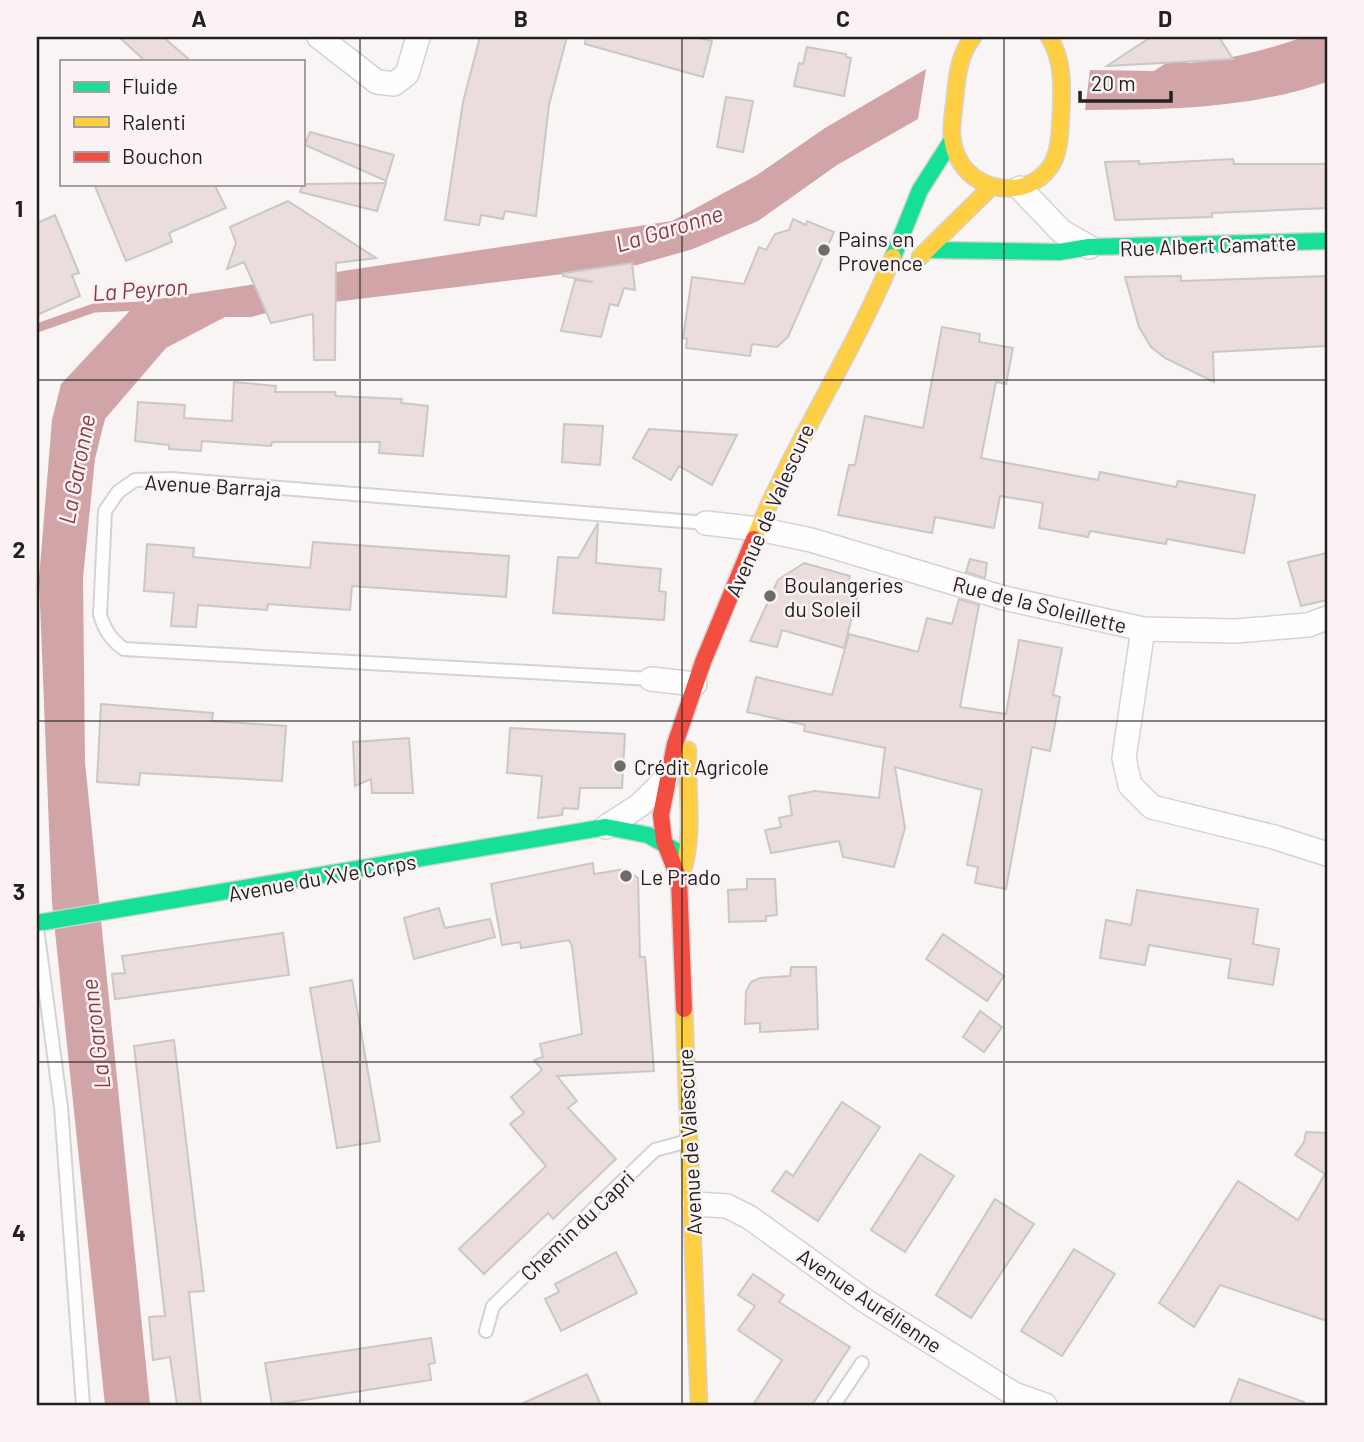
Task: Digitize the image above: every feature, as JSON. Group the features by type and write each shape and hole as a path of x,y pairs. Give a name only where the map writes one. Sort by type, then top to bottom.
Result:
{"main road":[{"path":"969,38 957,69 952,139 963,168 970,177 990,188 1020,188 1049,169 1056,150 1063,77 1049,37"},
{"name":"Avenue de Valescure","path":"699,1405 694,1204 688,1141 679,879 664,841 661,816 666,779 681,721 778,481 828,383 873,305 920,190 952,139"},
{"name":"Avenue de Valescure","path":"873,305 990,188"},
{"name":"Rue Albert Camatte","path":"928,250 1059,252 1089,247 1327,241"},
{"name":"Avenue de Valescure","path":"679,879 690,850 687,784 689,752 681,721"},
{"name":"Avenue du XVe Corps","path":"41,924 606,827 627,829 664,841 677,851 686,863"}],"street":[{"path":"319,37 377,82 394,85 407,74 418,37"},
{"name":"Rue Albert Camatte","path":"1020,188 1061,231 1089,247"},
{"name":"Avenue Barraja","path":"706,523 758,529"},
{"name":"Rue de la Soleillette","path":"758,529 811,540 1004,598 1143,629 1235,632 1308,625 1327,618"},
{"path":"1143,629 1124,758 1130,785 1152,807 1275,837 1327,854"},
{"name":"Avenue Barraja","path":"651,679 695,684"},
{"name":"Avenue du XVe Corps","path":"606,827 640,805 666,779"},
{"name":"Avenue Aurélienne","path":"694,1204 727,1206 749,1217 864,1300 1012,1400 1045,1405"}],"lane":[{"name":"Avenue Barraja","path":"651,679 124,649 113,642 104,629 100,615 105,511 118,492 135,480 171,479 706,523"},
{"path":"41,924 61,1107 83,1405"},
{"name":"Chemin du Capri","path":"486,1331 493,1306 655,1150 688,1141"},
{"path":"834,1405 862,1363"}],"water":[{"path":"1304,37 1327,37 1327,82 1238,103 1177,108 1085,110 1090,70 1154,71 1181,53 1188,63 1203,62 1247,54"},
{"name":"La Garonne","path":"926,69 918,119 837,165 758,221 693,249 637,265 285,308 251,317 225,317 166,348 105,419 95,459 83,578 85,762 150,1405 105,1405 52,903 39,579 52,420 61,384 138,302 672,221 757,175 825,128"}],"building":[{"path":"119,37 163,37 190,60 144,60"},
{"path":"480,37 567,37 549,105 536,216 505,211 503,219 481,215 479,225 445,220 463,102"},
{"path":"586,37 694,37 712,41 703,77 585,44"},
{"path":"1151,37 1219,37 1233,59 1107,66"},
{"path":"807,47 846,54 846,57 851,58 844,96 794,86 799,63 803,64"},
{"path":"726,97 753,101 743,152 717,147"},
{"path":"310,132 394,155 386,181 305,145"},
{"path":"1233,159 1234,164 1327,164 1327,208 1212,213 1212,217 1115,220 1105,162 1139,161 1139,164"},
{"path":"386,183 377,211 300,192 304,184"},
{"path":"95,186 215,186 226,208 169,233 172,242 126,261"},
{"path":"288,201 376,258 336,263 335,360 314,360 313,314 271,323 244,262 227,269 236,243 230,227"},
{"path":"55,215 79,273 72,275 80,296 37,315 37,223"},
{"path":"793,219 806,225 807,221 834,232 788,337 777,347 752,344 750,356 686,348 687,339 683,338 692,277 744,284 759,247 766,250 775,234 789,230"},
{"path":"632,263 635,290 624,288 618,306 610,304 601,337 561,331 575,280 593,282 563,276 563,273"},
{"path":"1181,276 1181,281 1327,276 1327,346 1213,352 1214,382 1165,358 1151,347 1139,327 1125,277"},
{"path":"942,327 980,334 979,342 1013,348 1006,384 996,382 981,458 1098,480 1100,472 1176,487 1178,481 1255,495 1244,553 1167,539 1166,544 1090,531 1088,537 1039,528 1043,503 1000,496 994,528 935,517 932,533 838,515 849,465 855,465 865,416 923,428"},
{"path":"234,382 276,386 275,392 335,392 336,396 402,399 401,403 428,406 423,456 379,453 380,442 272,442 271,446 202,441 201,451 169,449 169,445 135,441 138,402 185,405 184,418 232,421"},
{"path":"564,424 603,426 600,465 562,462"},
{"path":"649,429 737,435 712,485 679,466 671,480 633,458"},
{"path":"598,523 596,563 661,569 659,591 666,592 664,620 553,613 558,557 578,558"},
{"path":"313,542 509,556 506,597 352,586 350,610 268,604 267,610 198,605 196,627 171,626 174,593 144,591 147,544 194,548 193,557 310,568"},
{"path":"1327,553 1327,600 1301,606 1288,562"},
{"path":"970,559 987,563 985,578 966,572"},
{"path":"804,563 850,576 846,590 858,593 844,648 782,630 777,647 750,641 778,580"},
{"path":"959,599 979,605 960,707 1006,714 1019,640 1062,648 1053,695 1060,697 1050,751 1032,747 1006,889 975,883 978,867 967,865 982,790 895,767 905,828 894,867 843,857 839,841 771,853 765,830 781,827 779,818 792,815 789,796 815,791 879,798 885,748 804,731 805,725 747,712 756,677 832,695 849,634 918,652 927,618 952,624"},
{"path":"101,704 213,713 212,721 286,726 282,781 140,773 139,785 97,782"},
{"path":"510,728 625,734 622,788 580,788 578,809 563,808 562,815 538,818 542,776 507,773"},
{"path":"409,738 413,793 372,793 371,779 355,786 353,742"},
{"path":"593,863 594,874 625,869 638,878 640,957 645,957 654,1071 557,1076 577,1101 568,1108 616,1159 553,1219 548,1213 484,1274 459,1249 546,1166 510,1124 524,1113 511,1097 542,1070 534,1060 543,1057 540,1044 582,1034 572,946 569,940 521,948 520,942 502,945 491,884"},
{"path":"747,879 775,879 777,915 766,916 766,921 729,922 728,890 747,889"},
{"path":"1137,890 1258,909 1253,944 1279,949 1273,985 1228,978 1231,959 1149,945 1145,965 1100,958 1106,920 1131,925"},
{"path":"439,908 445,928 490,919 495,937 414,959 404,918"},
{"path":"283,933 289,975 115,999 112,974 125,973 122,956"},
{"path":"943,934 1004,976 987,1001 926,959"},
{"path":"791,967 816,967 818,1029 760,1032 760,1023 745,1024 746,991 751,982 760,978 790,976"},
{"path":"352,980 380,1141 337,1148 310,988"},
{"path":"980,1011 1002,1027 984,1052 963,1037"},
{"path":"174,1040 204,1291 189,1292 201,1405 177,1405 170,1357 153,1360 149,1317 165,1316 134,1046"},
{"path":"842,1102 880,1127 818,1221 772,1191 786,1171 793,1176"},
{"path":"1306,1132 1327,1133 1327,1321 1220,1285 1194,1327 1159,1303 1238,1181 1298,1220 1325,1174 1295,1155 1304,1142"},
{"path":"920,1154 954,1176 905,1252 871,1230"},
{"path":"995,1199 1034,1224 971,1318 936,1295"},
{"path":"1074,1249 1115,1274 1062,1356 1021,1331"},
{"path":"616,1252 637,1293 561,1331 545,1299 559,1292 555,1284"},
{"path":"753,1274 784,1295 779,1302 850,1347 812,1405 753,1405 782,1360 738,1330 755,1306 738,1295"},
{"path":"431,1338 435,1363 429,1364 431,1380 272,1405 265,1363"},
{"path":"587,1374 601,1405 519,1405"},
{"path":"1239,1379 1304,1402 1304,1405 1229,1405"}],"waterway":[{"name":"La Peyron","path":"37,328 94,308 143,306"}],"traffic: fast":[{"path":"893,257 920,190 952,140"},
{"path":"928,250 1059,252 1089,247 1327,241"},
{"path":"37,923 606,827 648,835 678,852"}],"traffic: slow":[{"path":"973,37 962,58 958,74 952,127 954,149 965,168 975,178 1001,188 1028,185 1040,178 1050,167 1058,149 1061,75 1049,37"},
{"path":"920,257 990,188"},
{"path":"754,539 893,257"},
{"path":"682,873 689,828 688,750"},
{"path":"684,1009 699,1405"}],"traffic: jam":[{"path":"684,1009 679,879 664,841 661,815 675,744 703,662 754,539"}],"place":[{"name":"Pains en Provence","path":"824,250"},
{"name":"Boulangeries du Soleil","path":"770,596"},
{"name":"Crédit Agricole","path":"620,766"},
{"name":"Le Prado","path":"626,876"}]}
